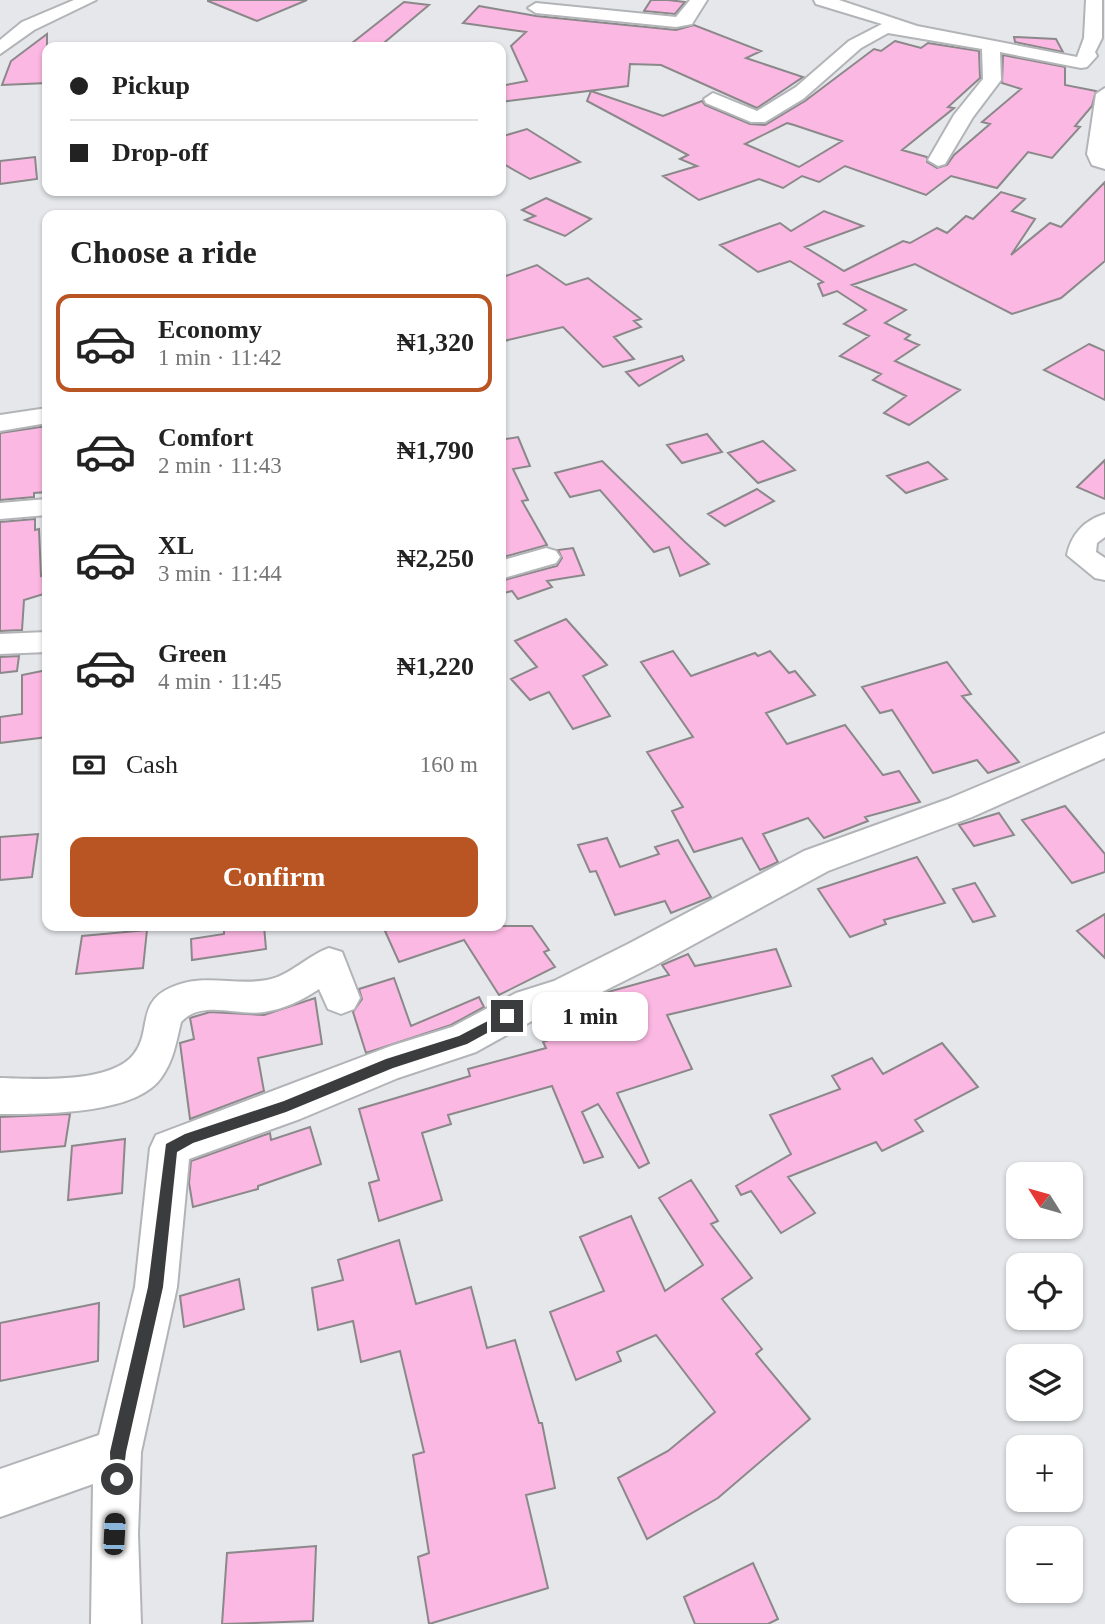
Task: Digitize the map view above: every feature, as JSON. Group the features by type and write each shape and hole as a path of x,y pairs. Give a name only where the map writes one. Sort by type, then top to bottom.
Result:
{"street":[{"path":"0,49 29,26 88,0"},
{"path":"536,8 676,22 686,20 688,12 699,0"},
{"path":"713,99 758,118 810,85 878,30 909,27 822,0"},
{"path":"887,28 930,33 1081,63 1093,38 1094,0"},
{"path":"938,160 964,115 992,79 991,47"},
{"path":"1085,59 1101,78 1105,92 1097,154 1100,161 1105,163"},
{"path":"0,423 42,417"},
{"path":"0,512 42,508"},
{"path":"1105,523 1084,540 1081,555 1105,571"},
{"path":"506,568 545,557"},
{"path":"0,643 42,642"},
{"path":"116,1624 114,1534 118,1452 156,1287 170,1149 190,1138 286,1106 391,1063 463,1040 529,1004 563,994 641,955 816,861 960,808 1105,745"},
{"path":"0,1096 61,1096 100,1090 132,1079 148,1067 156,1053 159,1030 165,1014 174,1003 189,998 228,993 268,996 295,985 329,962 341,998"},
{"path":"0,1493 118,1452"}],"building":[{"path":"208,0 307,0 257,21 208,1"},
{"path":"651,0 685,2 675,14 644,11"},
{"path":"404,2 429,5 385,42 353,42"},
{"path":"479,6 536,16 676,30 694,25 761,51 746,58 803,77 757,108 661,65 630,64 628,86 506,101 506,85 527,81 511,46 526,32 463,23"},
{"path":"47,34 47,42 42,42 42,83 2,85 11,61"},
{"path":"1014,37 1056,39 1063,52 1015,42"},
{"path":"895,41 921,48 928,43 979,51 980,78 948,107 954,108 902,150 927,157 927,162 937,168 947,165 954,155 990,124 982,122 1021,89 1002,83 1003,55 1065,67 1065,85 1096,91 1092,106 1075,126 1080,127 1052,158 1028,152 997,188 951,176 926,195 845,166 819,182 802,176 783,188 759,179 699,200 663,176 697,166 680,159 688,155 587,101 591,91 663,116 702,101 705,105 750,124 765,125 805,101 874,49 881,51","holes":["787,123 842,141 799,167 745,144"]},
{"path":"527,129 580,162 530,179 506,165 506,135"},
{"path":"35,157 37,179 0,184 0,161"},
{"path":"1105,182 1105,261 1061,298 1012,314 915,264 852,285 906,310 885,323 910,335 905,339 919,345 895,361 960,390 909,425 884,413 906,396 873,380 881,374 840,356 869,336 844,324 866,310 837,291 823,296 818,284 823,282 790,261 758,272 720,245 780,223 791,231 824,211 863,226 805,247 844,271 903,241 910,243 937,228 947,233 966,216 973,219 1001,192 1025,199 1012,211 1035,219 1011,255 1050,223 1061,227"},
{"path":"546,198 591,219 565,236 525,220 535,216 522,210"},
{"path":"537,265 566,285 588,278 641,319 634,321 641,327 614,337 634,359 603,367 563,327 506,341 506,276"},
{"path":"1089,344 1105,351 1105,400 1044,370"},
{"path":"682,356 684,360 639,386 626,372"},
{"path":"42,427 42,492 34,493 34,497 0,500 0,433"},
{"path":"707,434 722,452 682,463 667,445"},
{"path":"518,437 530,466 513,469 528,500 522,501 547,545 506,556 506,439"},
{"path":"763,441 795,470 758,483 728,453"},
{"path":"1105,460 1105,499 1077,487"},
{"path":"602,461 709,564 680,576 669,547 654,552 600,490 570,497 555,473"},
{"path":"928,462 947,479 906,493 887,476"},
{"path":"757,489 774,501 725,526 708,514"},
{"path":"35,519 35,530 39,529 42,595 24,600 22,630 0,631 0,522"},
{"path":"573,548 584,575 547,581 552,587 518,599 512,591 506,592 506,579 557,566 562,558 558,550"},
{"path":"566,619 607,665 583,676 610,716 573,729 549,692 530,700 511,679 537,667 515,641"},
{"path":"673,651 691,676 755,653 758,656 770,651 789,673 795,671 815,695 766,713 787,744 845,725 883,775 899,771 920,802 865,817 868,821 824,838 808,818 763,834 778,862 760,870 742,838 694,852 672,811 683,807 647,752 693,737 641,662"},
{"path":"19,656 17,671 0,673 0,657"},
{"path":"947,662 971,694 962,696 1019,762 988,773 977,760 933,773 892,710 880,713 862,687"},
{"path":"42,671 42,738 0,743 0,717 22,714 22,675"},
{"path":"1065,806 1105,854 1105,872 1072,883 1022,820"},
{"path":"999,813 1014,835 974,846 959,825"},
{"path":"38,834 32,877 0,880 0,837"},
{"path":"607,838 620,867 659,854 655,847 678,840 711,897 671,913 665,901 615,915 596,871 590,872 578,845"},
{"path":"917,857 945,903 884,920 886,924 850,937 818,889"},
{"path":"975,883 995,916 973,922 953,889"},
{"path":"1105,914 1105,958 1077,931"},
{"path":"506,926 532,926 549,950 544,952 555,967 499,995 464,940 399,962 385,931 506,931"},
{"path":"147,931 143,968 76,974 82,936"},
{"path":"224,931 264,931 266,949 192,960 191,939 224,934"},
{"path":"776,949 791,986 667,1015 692,1069 617,1093 649,1163 639,1168 598,1104 582,1112 603,1157 584,1163 552,1086 448,1115 451,1124 422,1133 442,1200 379,1221 369,1183 379,1180 359,1109 470,1076 468,1069 546,1048 543,1042 617,1016 608,992 669,975 662,965 688,954 695,966"},
{"path":"394,978 411,1026 479,997 484,1007 451,1025 366,1053 353,1012 362,999 359,989"},
{"path":"315,998 322,1044 258,1058 264,1091 190,1119 180,1043 194,1039 190,1018 210,1012 264,1015"},
{"path":"942,1043 978,1087 915,1120 923,1131 882,1151 876,1142 788,1177 815,1213 781,1233 751,1191 741,1195 736,1186 791,1154 770,1115 840,1089 832,1076 872,1058 883,1074"},
{"path":"70,1114 65,1146 0,1152 0,1117"},
{"path":"310,1127 321,1164 258,1186 258,1189 193,1207 189,1183 191,1161 270,1133 271,1140"},
{"path":"125,1139 122,1193 68,1200 72,1146"},
{"path":"691,1180 718,1221 711,1224 752,1278 722,1299 762,1349 756,1354 810,1419 718,1498 647,1539 618,1478 668,1451 715,1412 656,1335 617,1352 621,1361 576,1380 550,1312 604,1291 580,1237 631,1216 665,1291 703,1265 659,1198"},
{"path":"399,1240 416,1304 471,1287 487,1348 515,1340 539,1423 542,1423 555,1488 526,1495 548,1588 429,1624 418,1557 429,1553 413,1455 424,1452 400,1351 361,1362 353,1321 318,1330 312,1288 343,1280 338,1260"},
{"path":"239,1279 244,1309 184,1327 180,1296"},
{"path":"99,1303 98,1361 0,1381 0,1323"},
{"path":"316,1546 313,1621 222,1624 227,1553"},
{"path":"753,1563 778,1619 768,1624 695,1624 684,1597"}],"route":[{"path":"117,1479 118,1452 156,1287 170,1149 190,1138 286,1106 391,1063 463,1040 507,1016"}]}
